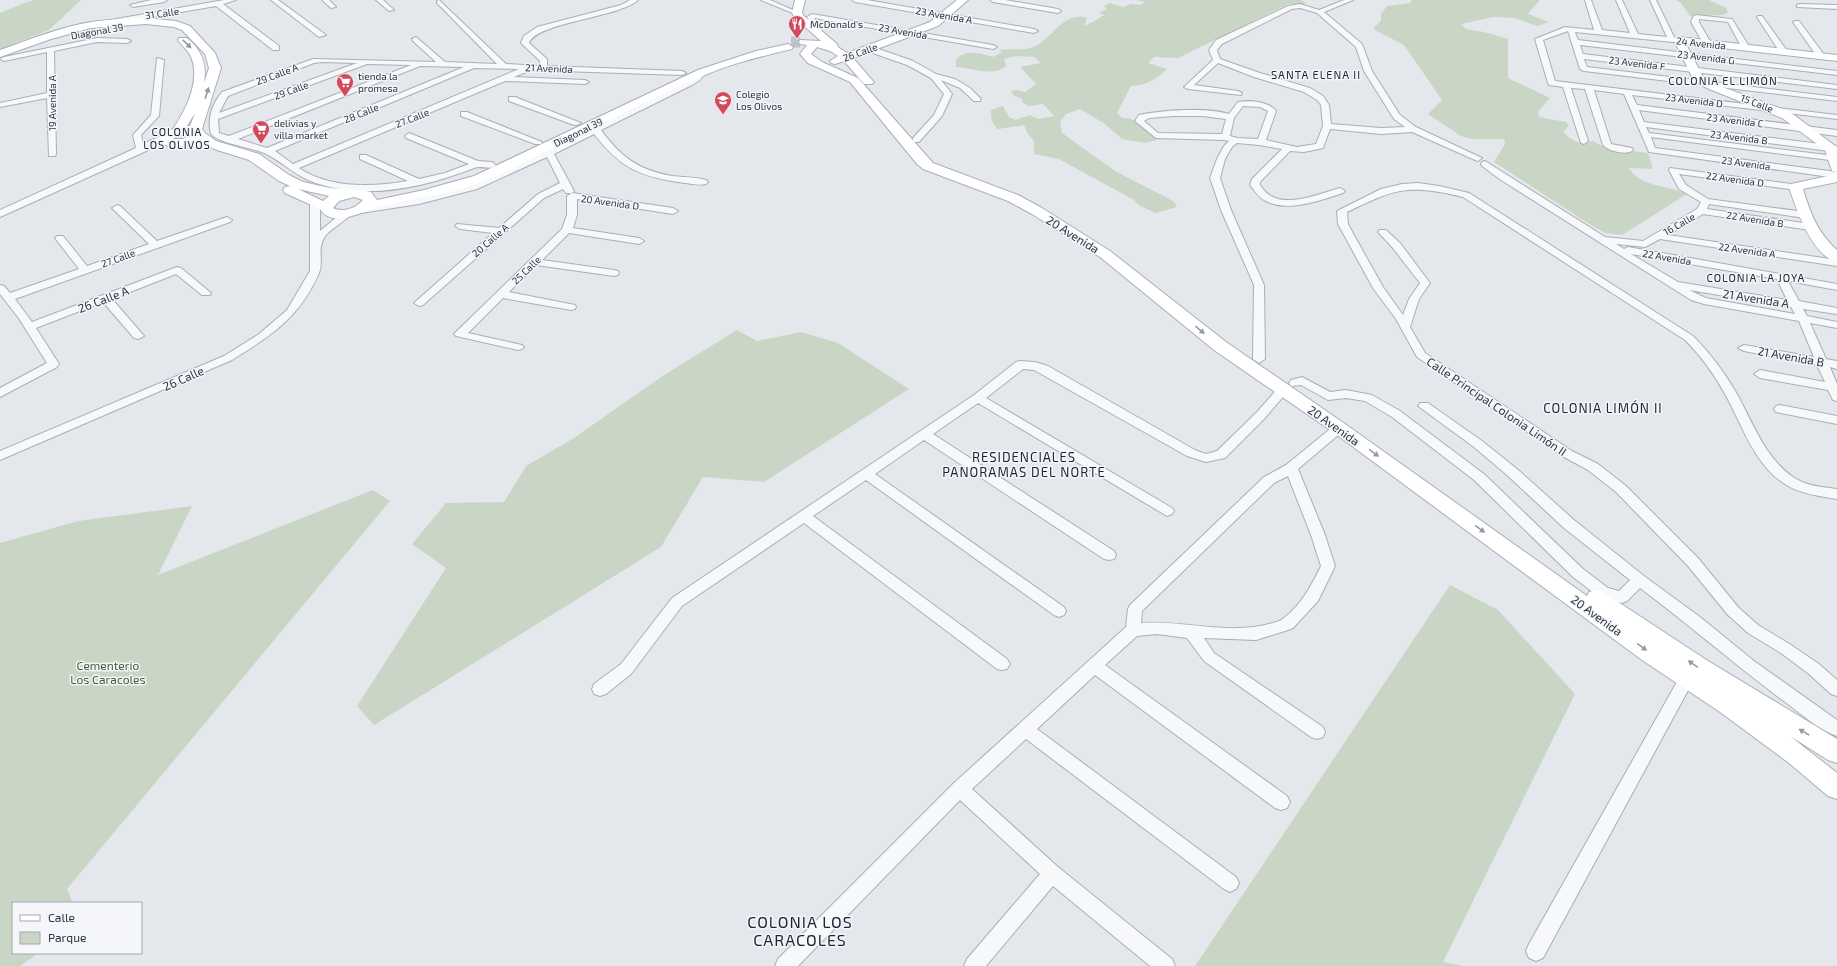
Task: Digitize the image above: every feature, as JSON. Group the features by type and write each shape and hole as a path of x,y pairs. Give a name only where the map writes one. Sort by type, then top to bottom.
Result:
{"street":[{"path":"133,5 164,0"},
{"name":"31 Calle","path":"90,26 129,18 203,7 233,0"},
{"name":"31 Calle","path":"176,24 183,18 199,11 239,0"},
{"path":"274,0 322,35"},
{"path":"325,0 333,6"},
{"path":"379,0 391,10"},
{"path":"543,68 544,61 526,43 526,40 530,35 544,28 579,20 623,6 635,0"},
{"path":"764,0 797,13 800,18 804,47 840,53"},
{"path":"797,13 800,0"},
{"name":"23 Avenida A","path":"855,0 1034,31"},
{"name":"26 Calle","path":"840,53 870,48 934,24 946,16 963,0"},
{"path":"993,0 1058,11"},
{"path":"1319,12 1350,0"},
{"path":"1588,0 1599,33"},
{"path":"1619,0 1635,36"},
{"name":"15 Calle","path":"1653,0 1675,40 1686,55 1696,76 1705,83 1786,115 1806,129 1835,156"},
{"path":"439,2 503,66"},
{"path":"219,5 276,48"},
{"path":"1230,118 1221,115 1169,114 1142,117 1139,121 1159,136 1261,142 1303,150 1320,146 1327,126 1325,105 1315,94 1217,60 1213,50 1219,42 1290,7 1300,6 1319,12 1359,46 1368,71 1397,117 1413,129 1482,161 1504,178 1695,298 1704,301 1837,325"},
{"path":"1799,6 1837,7"},
{"name":"23 Avenida","path":"804,47 818,30 810,17 812,16 993,47"},
{"path":"1707,43 1695,22 1696,17 1730,20 1746,48"},
{"path":"1760,17 1784,52"},
{"path":"2,58 47,37 90,26 115,22 146,21 176,24 186,28 210,53 215,68 196,132"},
{"path":"1797,22 1820,56"},
{"name":"Diagonal 39","path":"2,58 56,39 94,30 133,25 168,29 192,48 198,58 200,69 197,93 185,122 174,137"},
{"path":"1568,29 1575,42 1584,69 1837,99"},
{"name":"24 Avenida","path":"1568,29 1837,58"},
{"name":"23 Avenida D","path":"1568,29 1539,39 1551,83 1837,118"},
{"path":"2,58 104,39 127,41"},
{"path":"104,39 107,48"},
{"path":"416,39 443,64"},
{"name":"23 Avenida G","path":"1575,42 1837,73"},
{"name":"Diagonal 39","path":"359,206 447,182 492,165 682,73 757,49 804,47"},
{"name":"20 Avenida","path":"804,47 854,80 922,161 928,166 1013,198 1044,215 1105,254 1220,346 1376,439 1617,613 1700,668 1837,752"},
{"path":"870,48 910,63 934,76 946,78 963,85 977,99"},
{"name":"19 Avenida A","path":"51,52 52,154"},
{"name":"20 Avenida","path":"840,53 865,78 932,159 939,164 1019,194 1038,203 1116,250 1259,359 1339,428 1650,653 1798,755 1837,788"},
{"path":"1795,53 1815,84"},
{"name":"Diagonal 39","path":"359,206 426,194 479,179 734,56"},
{"name":"23 Avenida F","path":"1580,56 1837,87"},
{"path":"141,150 137,137 138,132 154,116 160,60"},
{"name":"21 Avenida","path":"323,60 682,73"},
{"name":"29 Calle A","path":"214,118 221,98 231,91 313,61 323,60"},
{"path":"1217,60 1188,87 1238,93"},
{"name":"29 Calle","path":"214,118 368,62"},
{"path":"228,140 422,64"},
{"name":"28 Calle","path":"268,151 476,66"},
{"name":"27 Calle","path":"293,167 506,79 531,67"},
{"path":"656,72 664,75 664,81"},
{"path":"316,222 323,207 332,199 346,194 354,193 359,206 364,211 419,201 474,187 550,153 596,130 693,81 702,72"},
{"path":"916,140 938,116 948,94 934,76"},
{"path":"506,79 585,82"},
{"path":"1566,85 1584,141"},
{"path":"1589,88 1607,145 1614,148 1629,150"},
{"path":"1627,92 1644,134 1835,156"},
{"path":"0,104 52,95"},
{"path":"512,99 577,123"},
{"path":"1259,359 1259,285 1226,210 1215,178 1221,159 1230,139 1230,118 1241,104 1270,108 1272,111 1261,142"},
{"name":"23 Avenida C","path":"1633,107 1837,133"},
{"path":"464,114 538,142"},
{"path":"214,118 212,126 215,134 228,140 268,151 300,173 314,179 336,185 373,186 417,182 449,175 477,164"},
{"name":"23 Avenida B","path":"1640,124 1835,156"},
{"path":"1327,126 1381,131 1413,129"},
{"path":"596,130 621,160 638,170 668,178 703,182"},
{"path":"0,214 141,150 174,137 196,132"},
{"path":"196,132 208,143 253,156 286,179 298,184 324,191 346,194"},
{"name":"23 Avenida","path":"1644,134 1651,149 1654,150 1837,175"},
{"path":"409,136 477,164 492,165"},
{"path":"137,137 174,137 208,151 243,161 280,186 298,193 335,213 359,206"},
{"path":"1288,148 1255,181 1255,185 1264,196 1272,201 1285,202 1340,191"},
{"name":"20 Avenida D","path":"550,153 572,196 673,211"},
{"path":"363,157 417,182"},
{"name":"16 Calle","path":"1600,239 1643,244 1701,211 1706,201 1682,188 1673,171 1674,170"},
{"name":"22 Avenida D","path":"1674,170 1796,187"},
{"path":"1837,178 1796,187 1807,221 1822,246 1837,258"},
{"name":"20 Calle A","path":"419,303 541,196 565,184"},
{"name":"Calle Principal Colonia Limón II","path":"1837,494 1800,487 1776,472 1756,442 1730,394 1706,356 1689,338 1466,195 1430,187 1411,186 1391,189 1342,211 1343,224 1350,237 1378,288 1401,319 1421,355 1568,454 1593,467 1621,489 1693,562 1712,588 1733,611 1753,629 1786,649 1814,669 1837,690"},
{"path":"572,196 572,215 567,230 639,241"},
{"path":"1706,201 1807,221"},
{"path":"316,246 322,234 359,206"},
{"name":"26 Calle","path":"0,456 228,358 263,336 291,312 306,289 315,271 316,222 323,207"},
{"path":"117,208 155,245"},
{"name":"22 Avenida B","path":"1701,211 1807,221"},
{"name":"27 Calle","path":"9,297 227,220"},
{"path":"460,226 500,231"},
{"name":"25 Calle","path":"518,347 460,334 567,230"},
{"path":"1383,232 1396,244 1425,283 1414,299 1405,327"},
{"name":"22 Avenida A","path":"1657,236 1837,263"},
{"path":"60,238 85,270"},
{"name":"22 Avenida","path":"1615,248 1837,287"},
{"path":"534,262 614,273"},
{"name":"26 Calle A","path":"30,327 177,270 206,293"},
{"path":"1781,278 1803,319 1835,391"},
{"name":"21 Avenida A","path":"1674,284 1837,311"},
{"path":"0,288 9,297 30,327 53,364 0,393"},
{"path":"501,294 571,307"},
{"path":"106,298 138,336"},
{"name":"21 Avenida B","path":"1744,348 1837,365"},
{"path":"600,689 626,669 677,602 867,475 978,398 1020,366 1035,366 1191,453 1206,458 1221,455 1289,386"},
{"path":"1760,374 1835,391"},
{"name":"20 Avenida","path":"1289,386 1302,381 1328,396 1346,394 1368,398 1396,414 1479,477 1578,573 1604,592 1622,597 1639,580"},
{"path":"978,398 1167,511"},
{"path":"1424,406 1484,449 1512,472 1569,524 1639,580 1695,621 1749,666 1818,717 1837,728"},
{"path":"1780,409 1837,420"},
{"path":"1133,630 1135,609 1269,480 1291,468 1339,428"},
{"path":"925,435 1109,555"},
{"path":"784,966 960,789 1026,730 1133,630 1157,628 1191,632 1256,634 1288,624 1313,597 1328,566 1318,535 1291,468"},
{"path":"867,475 1059,611"},
{"path":"805,517 1002,664"},
{"path":"1191,632 1209,657 1317,732"},
{"path":"1094,666 1281,802"},
{"path":"1536,951 1687,678"},
{"path":"1026,730 1230,883"},
{"path":"960,789 1052,873 1165,966"},
{"path":"974,966 1052,873"}],"green space":[{"path":"35,0 81,0 49,30 0,49 0,13"},
{"path":"1136,0 1301,0 1306,3 1303,5 1288,4 1178,58 1154,57 1148,63 1167,69 1150,81 1131,86 1117,113 1122,118 1127,118 1137,122 1157,140 1145,143 1122,139 1105,124 1080,109 1066,114 1060,122 1062,133 1115,171 1173,201 1177,207 1156,213 1140,206 1134,200 1059,159 1034,154 1034,141 1028,134 1024,125 998,129 994,125 991,118 991,110 1003,106 1009,117 1015,120 1030,115 1038,119 1054,116 1043,104 1029,106 1023,103 1021,98 1014,96 1011,91 1016,90 1025,92 1036,84 1020,67 1041,63 1034,57 1015,56 1004,59 1006,66 995,71 982,71 956,67 956,60 964,54 974,53 993,57 1002,52 999,50 1025,49 1033,47 1071,18 1087,18 1084,26 1104,15 1099,13 1107,9 1104,6 1110,3 1123,7 1131,4 1140,5 1145,2"},
{"path":"1412,0 1540,0 1528,14 1549,22 1537,26 1515,18 1493,17 1461,24 1466,29 1484,32 1508,39 1508,78 1550,98 1538,112 1539,117 1566,122 1569,125 1563,132 1577,142 1585,143 1593,141 1605,148 1648,153 1653,169 1629,168 1634,174 1647,182 1687,194 1622,235 1605,233 1494,162 1505,144 1504,139 1471,139 1461,136 1428,114 1442,100 1404,45 1375,30 1374,27 1381,21 1381,14 1387,6 1410,3"},
{"path":"1676,0 1709,0 1726,8 1728,12 1723,15 1690,16 1681,3"},
{"path":"737,330 757,341 801,332 838,343 909,389 764,482 703,477 661,547 374,725 357,706 446,568 412,544 446,503 504,502 526,466 574,438 661,377"},
{"name":"Cementerio Los Caracoles","path":"373,490 390,501 67,889 73,902 12,902 12,954 38,954 20,966 0,966 0,543 78,521 192,506 158,575"},
{"path":"1450,585 1498,610 1575,694 1443,962 1464,966 1195,966"}],"tunnel":[{"path":"791,42 800,42"}],"place":[{"name":"McDonald's","path":"797,39"},
{"name":"tienda la promesa","path":"345,97"},
{"name":"Colegio Los Olivos","path":"723,115"},
{"name":"delivias y villa market","path":"261,144"}],"district":[{"name":"SANTA ELENA II","path":"1316,74"},
{"name":"COLONIA EL LIMÓN","path":"1723,80"},
{"name":"COLONIA LOS OLIVOS","path":"177,137"},
{"name":"COLONIA LA JOYA","path":"1756,277"},
{"name":"COLONIA LIMÓN II","path":"1603,408"},
{"name":"RESIDENCIALES PANORAMAS DEL NORTE","path":"1024,464"},
{"name":"COLONIA LOS CARACOLES","path":"800,930"}]}
